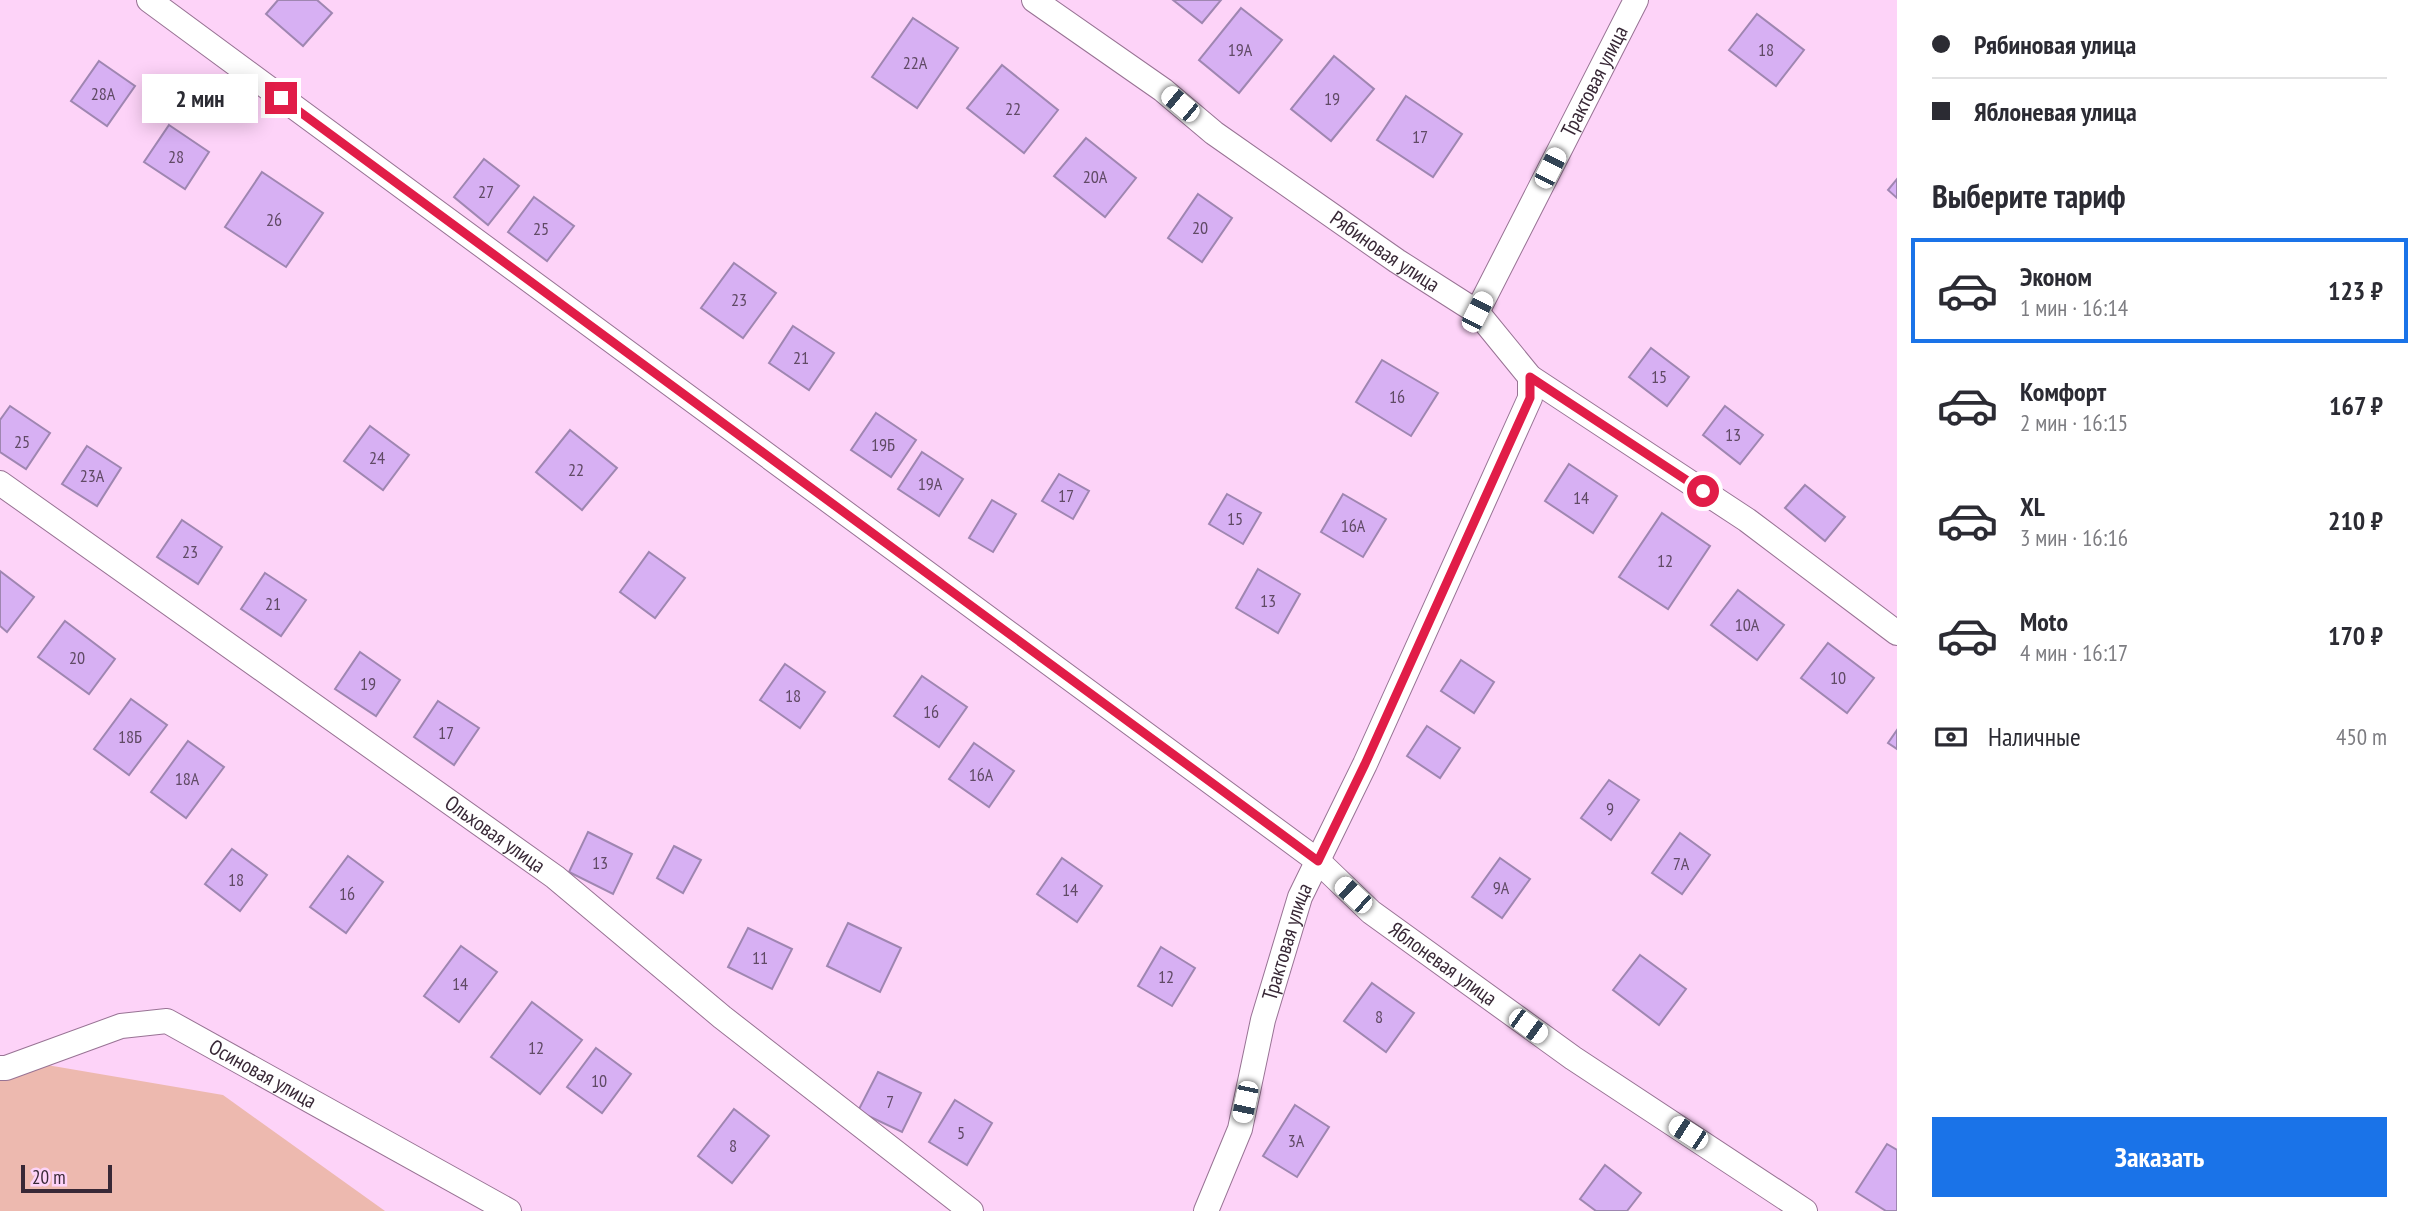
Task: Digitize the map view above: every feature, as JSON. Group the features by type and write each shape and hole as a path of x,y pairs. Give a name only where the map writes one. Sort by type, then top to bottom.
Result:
{"street":[{"name":"Яблоневая улица","path":"149,0 1318,861 1371,912 1573,1058 1805,1211"},
{"name":"Рябиновая улица","path":"1034,0 1163,90 1214,133 1397,261 1477,312 1530,377 1747,520 1897,633"},
{"name":"Трактовая улица","path":"1477,312 1636,0"},
{"name":"Трактовая улица","path":"1206,1211 1240,1129 1263,1020 1300,897 1365,764 1530,398 1530,377"},
{"name":"Ольховая улица","path":"0,483 555,877 722,1017 971,1211"},
{"name":"Осиновая улица","path":"0,1068 121,1026 167,1021 509,1211"}],"shaded area":[{"path":"0,1057 223,1095 385,1211 0,1211"}],"building":[{"path":"278,0 317,0 332,13 303,46 266,14"},
{"path":"1173,0 1221,0 1202,23"},
{"path":"1241,8 1282,40 1239,93 1199,60"},
{"path":"1757,14 1804,50 1776,86 1729,50"},
{"path":"913,18 958,48 917,108 872,77"},
{"path":"1334,56 1374,89 1331,141 1291,109"},
{"path":"99,61 135,86 107,126 71,101"},
{"path":"1002,65 1058,110 1024,153 967,108"},
{"path":"1406,96 1462,134 1433,177 1377,140"},
{"path":"169,125 209,152 185,189 144,162"},
{"path":"1086,138 1136,178 1105,217 1054,176"},
{"path":"484,159 519,186 488,225 454,197"},
{"path":"262,172 323,213 286,267 225,227"},
{"path":"1897,179 1897,198 1888,190"},
{"path":"1198,194 1232,218 1202,262 1168,238"},
{"path":"534,197 574,226 547,261 508,232"},
{"path":"734,263 776,293 743,338 701,308"},
{"path":"793,326 834,353 809,390 769,363"},
{"path":"1651,348 1689,377 1667,406 1629,377"},
{"path":"1382,360 1438,393 1411,436 1356,402"},
{"path":"10,406 50,433 26,469 0,452 0,420"},
{"path":"1725,406 1763,435 1740,464 1703,435"},
{"path":"876,413 916,440 891,477 851,450"},
{"path":"370,426 409,455 383,490 344,461"},
{"path":"570,430 617,468 582,510 536,472"},
{"path":"87,446 121,468 97,506 62,484"},
{"path":"922,452 963,479 939,516 898,489"},
{"path":"1569,464 1617,496 1593,533 1545,501"},
{"path":"1059,474 1089,491 1073,519 1042,501"},
{"path":"1805,485 1845,517 1825,541 1785,508"},
{"path":"1227,494 1261,513 1243,544 1209,524"},
{"path":"1343,494 1386,519 1363,557 1321,532"},
{"path":"992,500 1016,514 993,552 969,538"},
{"path":"1662,513 1710,546 1668,609 1619,577"},
{"path":"182,520 222,547 198,584 157,557"},
{"path":"649,552 685,578 655,618 620,592"},
{"path":"1258,569 1300,594 1278,633 1236,608"},
{"path":"0,571 34,597 7,632 0,626"},
{"path":"265,573 306,600 281,636 241,609"},
{"path":"1738,590 1784,625 1757,660 1711,625"},
{"path":"65,621 115,659 89,694 38,657"},
{"path":"1828,643 1874,678 1847,713 1801,678"},
{"path":"360,652 400,680 376,716 335,689"},
{"path":"1461,660 1494,682 1474,713 1441,691"},
{"path":"785,664 825,692 800,728 760,700"},
{"path":"922,676 967,707 939,747 894,716"},
{"path":"131,699 167,725 129,775 94,749"},
{"path":"438,701 479,728 454,765 414,737"},
{"path":"1427,726 1460,748 1440,778 1407,756"},
{"path":"1897,730 1897,749 1888,743"},
{"path":"188,741 224,767 186,818 151,792"},
{"path":"974,743 1014,771 989,807 949,779"},
{"path":"1609,780 1639,800 1611,840 1581,818"},
{"path":"588,832 632,854 613,894 569,872"},
{"path":"1680,833 1710,855 1682,894 1652,873"},
{"path":"674,846 701,860 683,893 657,878"},
{"path":"232,849 267,875 240,911 205,884"},
{"path":"348,856 383,882 346,933 310,907"},
{"path":"1062,858 1102,886 1077,922 1037,894"},
{"path":"1500,858 1530,879 1502,918 1472,897"},
{"path":"848,923 901,948 880,992 827,966"},
{"path":"748,928 792,949 772,989 728,967"},
{"path":"461,946 497,972 459,1022 424,996"},
{"path":"1161,947 1195,968 1172,1006 1138,986"},
{"path":"1640,955 1686,989 1659,1025 1613,990"},
{"path":"1372,983 1414,1013 1386,1052 1344,1021"},
{"path":"532,1002 582,1040 540,1094 491,1057"},
{"path":"596,1048 631,1074 602,1113 567,1087"},
{"path":"878,1072 921,1093 902,1132 858,1111"},
{"path":"955,1100 992,1123 967,1165 929,1142"},
{"path":"1295,1105 1329,1127 1297,1177 1263,1156"},
{"path":"734,1109 769,1136 732,1183 698,1156"},
{"path":"1887,1144 1897,1150 1897,1211 1886,1211 1856,1192"},
{"path":"1605,1165 1641,1193 1627,1211 1596,1211 1580,1199"}],"route":[{"path":"281,98 1318,861 1365,764 1530,398 1530,377 1703,491"}]}
